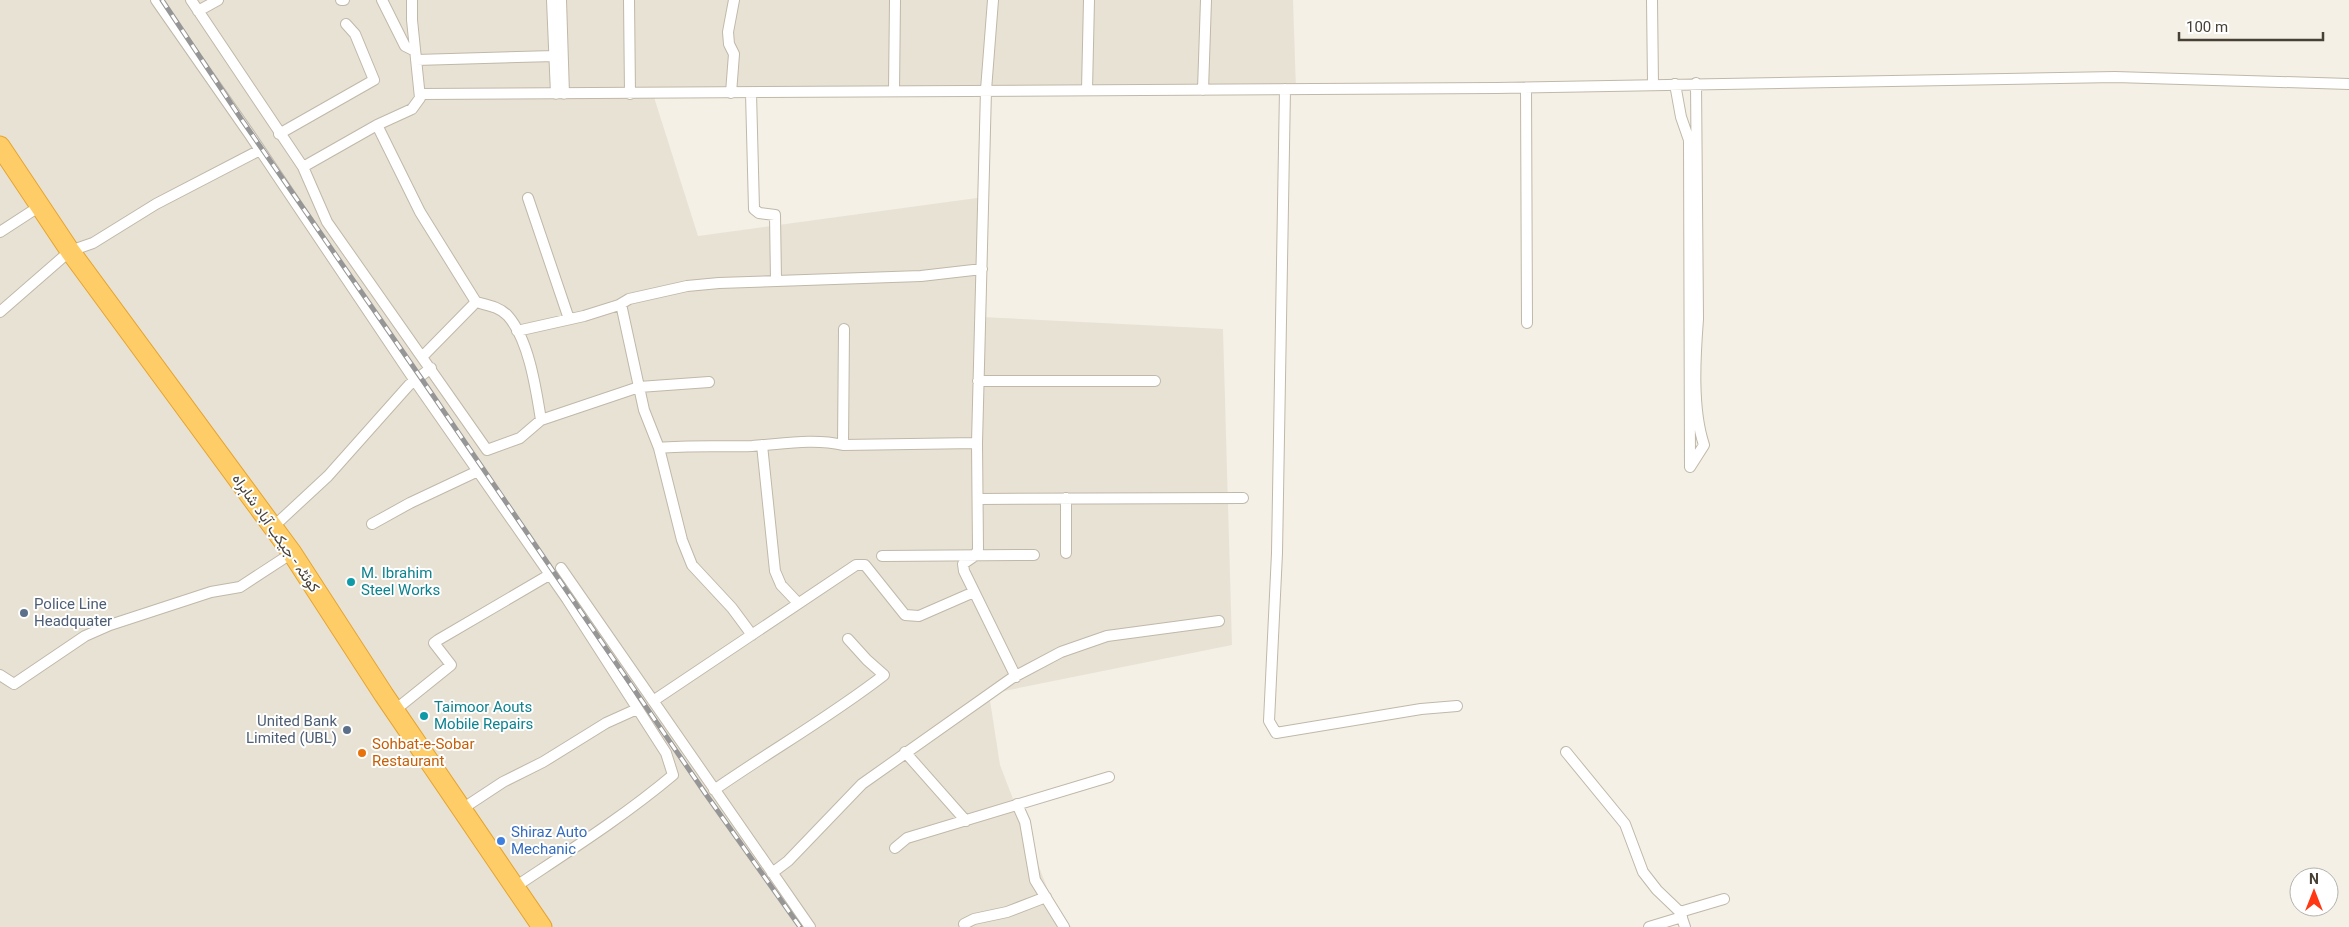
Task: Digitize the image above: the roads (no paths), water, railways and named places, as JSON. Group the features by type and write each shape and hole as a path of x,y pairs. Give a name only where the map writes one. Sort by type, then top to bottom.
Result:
{"highway":[{"name":"کوئٹہ - جیکب آباد شاہراہ","path":"0,146 70,251 292,553 395,710 542,927"}],"street":[{"path":"156,0 549,575 666,753 673,775 606,827 514,887"},
{"path":"191,0 261,102 279,134 303,167 327,222 423,356 487,450 520,438 541,420 639,387 709,382"},
{"path":"198,11 218,0"},
{"path":"382,0 405,46 416,56 554,56"},
{"path":"303,167 377,125 412,109 420,98 412,0"},
{"path":"552,0 554,56 560,94"},
{"path":"560,94 561,0"},
{"path":"629,0 630,94"},
{"path":"731,93 734,54 729,44 728,32 734,0"},
{"path":"894,91 895,0"},
{"path":"976,555 978,381 986,90 993,0"},
{"path":"1087,90 1089,0"},
{"path":"1203,90 1206,0"},
{"path":"1652,0 1653,84"},
{"path":"279,134 374,80 355,34 346,24"},
{"path":"420,94 1526,88 1653,84 2116,77 2349,84"},
{"path":"1675,84 1681,117 1689,140 1690,466 1704,445 1698,428 1696,346 1698,319 1696,84"},
{"path":"1526,88 1527,323"},
{"path":"1285,89 1276,553 1269,721 1276,733 1421,709 1457,706"},
{"path":"751,93 754,209 760,213 774,215 776,281"},
{"path":"377,125 420,212 476,302 495,307 508,316 517,331 522,340 536,387 541,420"},
{"path":"0,312 70,251 93,243 156,204 260,150"},
{"path":"528,198 569,319"},
{"path":"0,232 40,206"},
{"path":"517,331 569,319 621,304 629,299 687,286 921,276 982,269"},
{"path":"423,356 476,302"},
{"path":"621,304 644,410 659,448 682,540 692,565 732,608 752,635"},
{"path":"843,444 844,330"},
{"path":"272,527 328,476 415,381 431,368"},
{"path":"978,381 1154,381"},
{"path":"659,448 689,445 762,445 828,441 843,444 977,443"},
{"path":"762,445 775,571 781,585 798,603"},
{"path":"372,524 410,502 478,471"},
{"path":"1066,498 1066,553"},
{"path":"978,499 1243,498"},
{"path":"0,676 14,684 85,636 110,625 211,592 240,587 292,553"},
{"path":"976,555 963,564 974,592 1016,677"},
{"path":"882,556 1034,555"},
{"path":"653,701 856,566 864,566 905,615 919,616 974,592"},
{"path":"561,568 810,927"},
{"path":"395,710 451,665 434,643 549,575"},
{"path":"772,873 788,861 862,784 905,752 1016,677 1061,652 1107,636 1219,621"},
{"path":"714,790 769,752 843,707 884,675 848,639"},
{"path":"462,809 502,782 543,762 606,723 637,709"},
{"path":"905,752 966,821"},
{"path":"1566,752 1625,824 1643,872 1682,919"},
{"path":"895,848 907,838 1109,776"},
{"path":"1018,804 1025,822 1036,880 1064,927"},
{"path":"964,924 1007,912 1046,896"},
{"path":"1649,927 1682,919 1724,899"}],"railway":[{"path":"162,0 242,120 705,793 800,927"}],"place":[{"name":"M. Ibrahim Steel Works","path":"351,582"},
{"name":"Police Line Headquater","path":"24,613"},
{"name":"Taimoor Aouts Mobile Repairs","path":"424,716"},
{"name":"United Bank Limited (UBL)","path":"347,730"},
{"name":"Sohbat-e-Sobar Restaurant","path":"362,753"},
{"name":"Shiraz Auto Mechanic","path":"501,841"}]}
